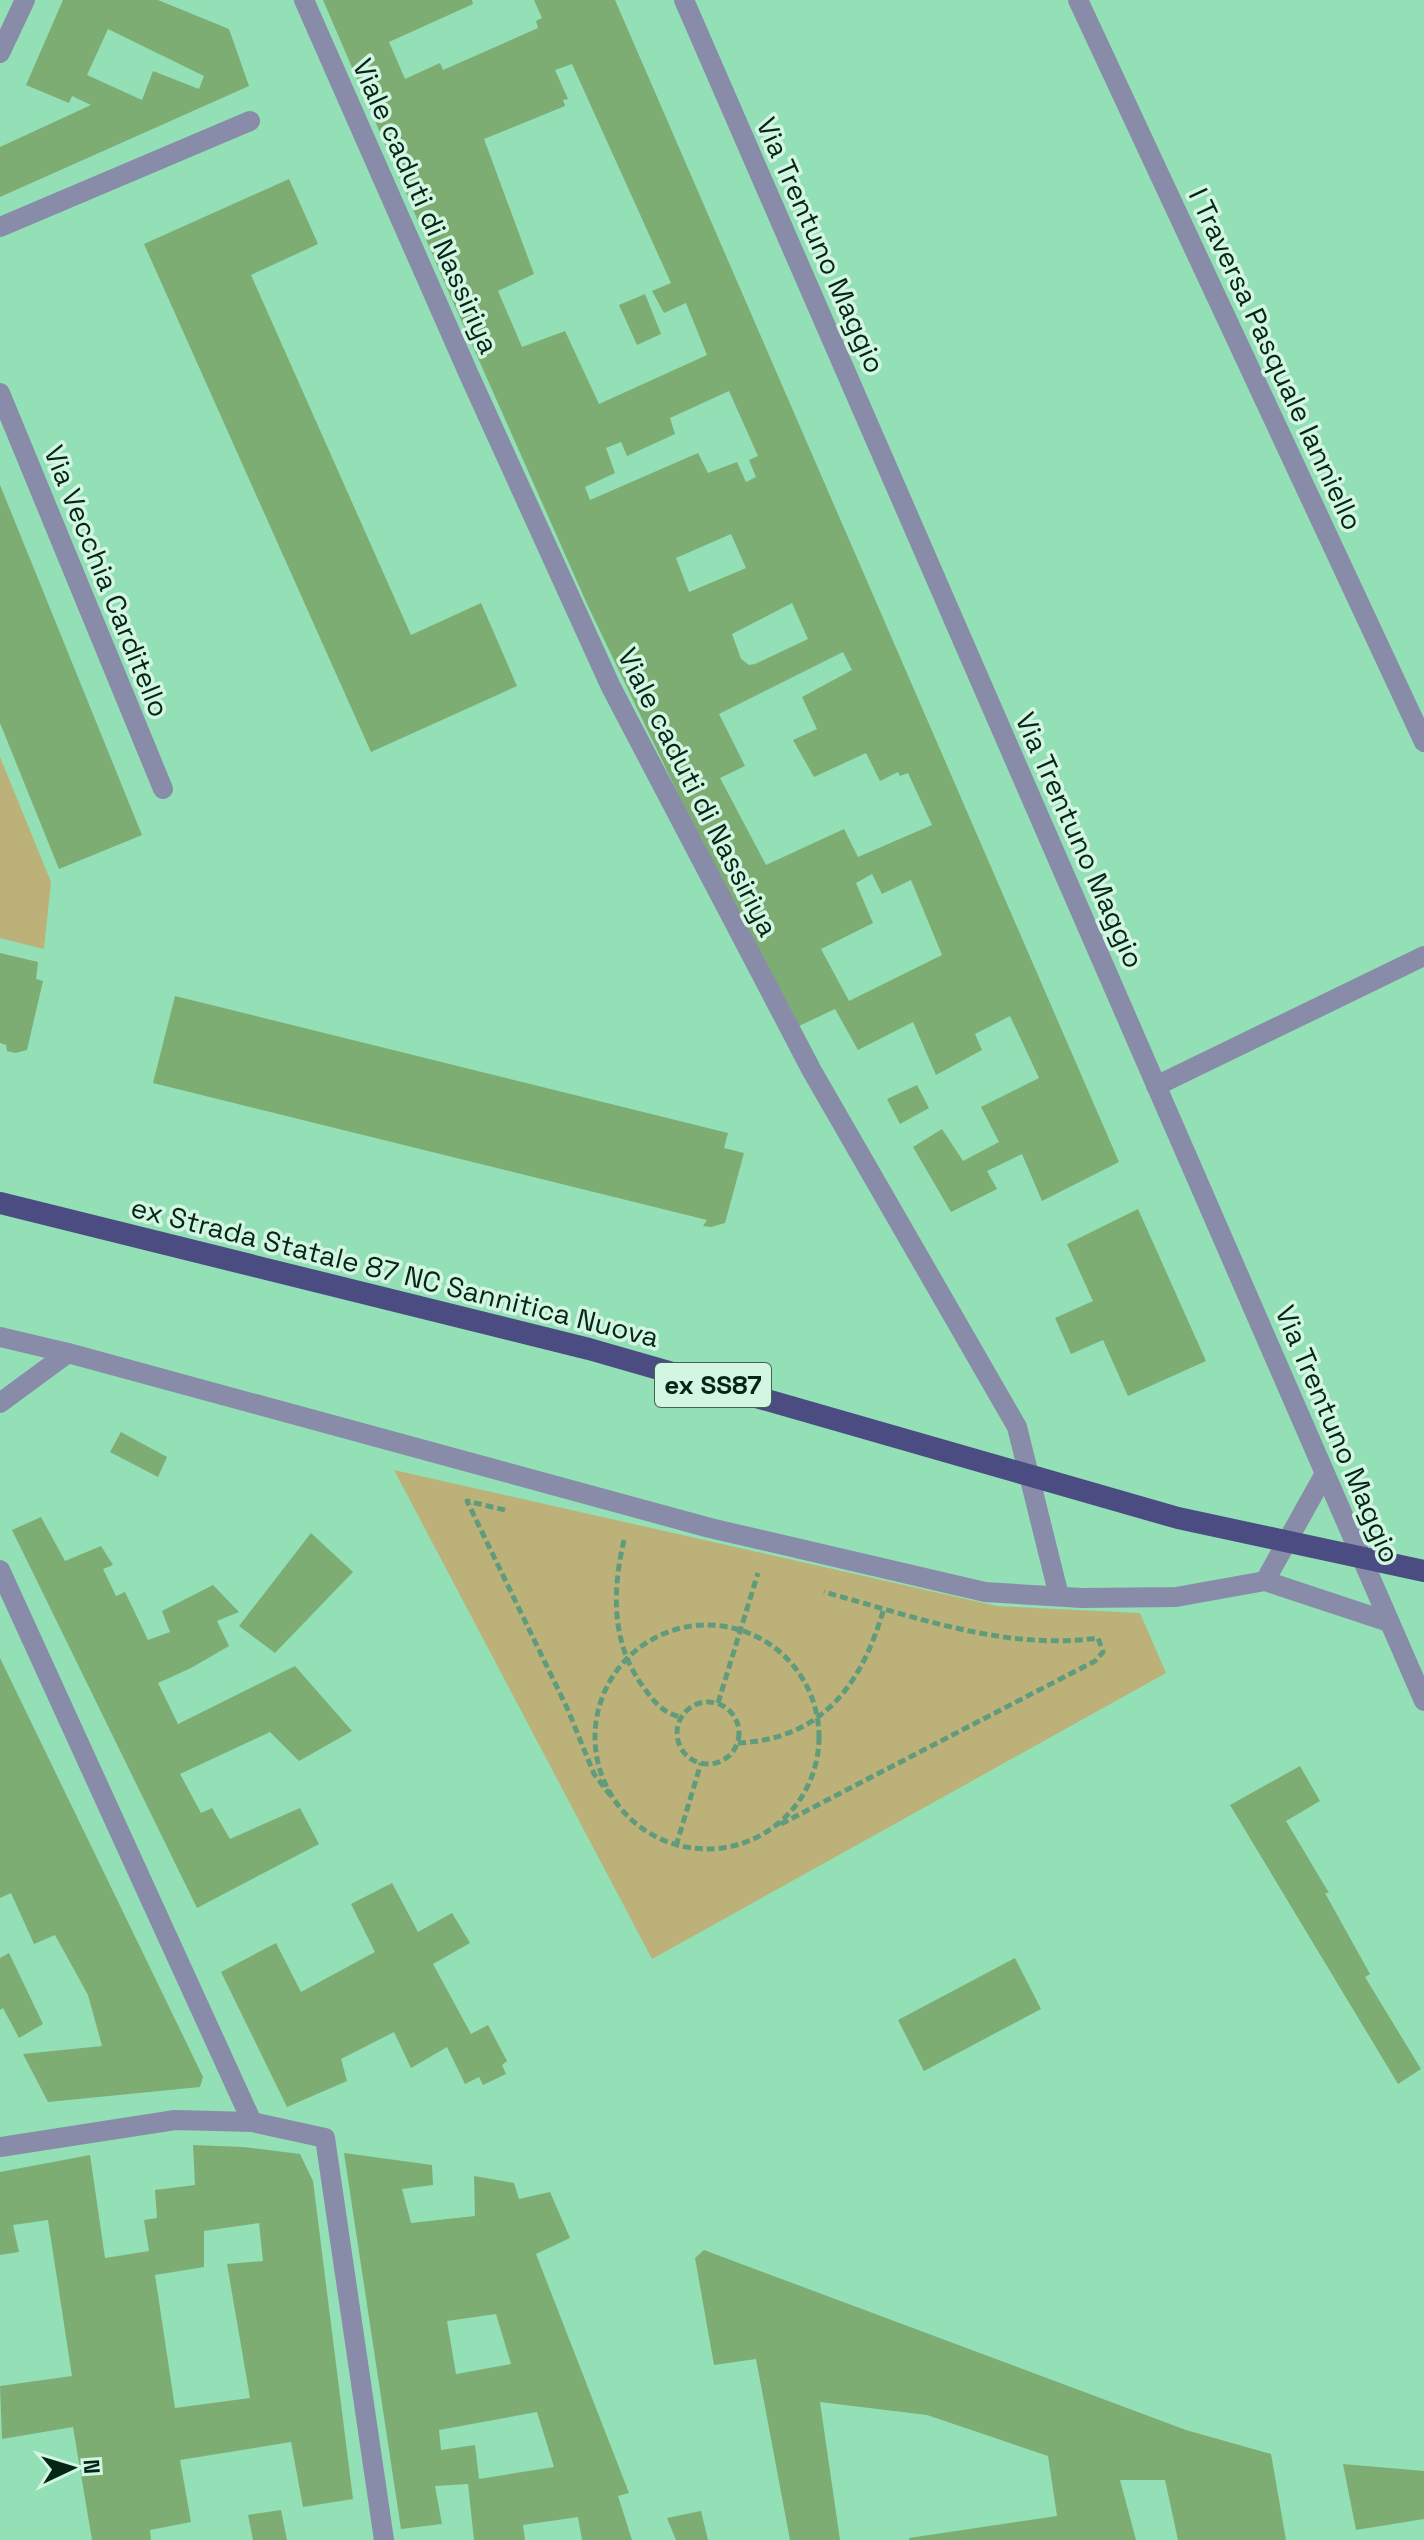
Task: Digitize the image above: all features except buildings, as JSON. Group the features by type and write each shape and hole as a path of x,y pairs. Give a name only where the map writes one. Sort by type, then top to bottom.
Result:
{"highway":[{"name":"ex Strada Statale 87 NC Sannitica Nuova","path":"0,1203 589,1349 1178,1518 1424,1571"}],"street":[{"path":"0,53 25,0"},
{"name":"Viale caduti di Nassiriya","path":"304,0 611,687 812,1071 1017,1427 1059,1596"},
{"name":"Via Trentuno Maggio","path":"684,0 1424,1701"},
{"name":"I Traversa Pasquale Ianniello","path":"1078,0 1424,742"},
{"path":"0,227 250,121"},
{"name":"Via Vecchia Carditello","path":"0,393 163,789"},
{"path":"1156,1086 1424,956"},
{"path":"0,1337 636,1508 985,1592 1176,1597 1265,1581 1389,1622"},
{"path":"0,1403 68,1353"},
{"path":"1265,1581 1324,1475"},
{"path":"0,1570 252,2122"},
{"path":"0,2147 175,2120 252,2122 325,2138 384,2540"}],"path":[{"path":"510,1512 467,1501 568,1710 594,1774 636,1826 676,1846 709,1851 747,1844 1095,1661 1103,1652 1098,1638 998,1638 813,1590"},
{"path":"609,1536 639,1544"},
{"path":"624,1540 616,1606 617,1631 632,1673 656,1705 668,1714 681,1717"},
{"path":"718,1703 768,1541"},
{"path":"757,1574 771,1578"},
{"path":"738,1743 761,1742 789,1733 819,1717 843,1696 873,1643 884,1608"},
{"path":"611,1796 597,1763 595,1727 604,1693 626,1658 650,1640 682,1627 719,1625 753,1633 783,1653 805,1680 819,1717 819,1756 806,1793 781,1824"},
{"path":"707,1701 718,1703 734,1714 738,1723 738,1743 717,1763 701,1763 681,1748 678,1727 688,1709 707,1701"},
{"path":"676,1846 701,1763"}],"shaded area":[{"path":"0,757 51,882 44,949 0,938"},
{"path":"394,1470 997,1606 1140,1613 1166,1673 652,1959"}]}
